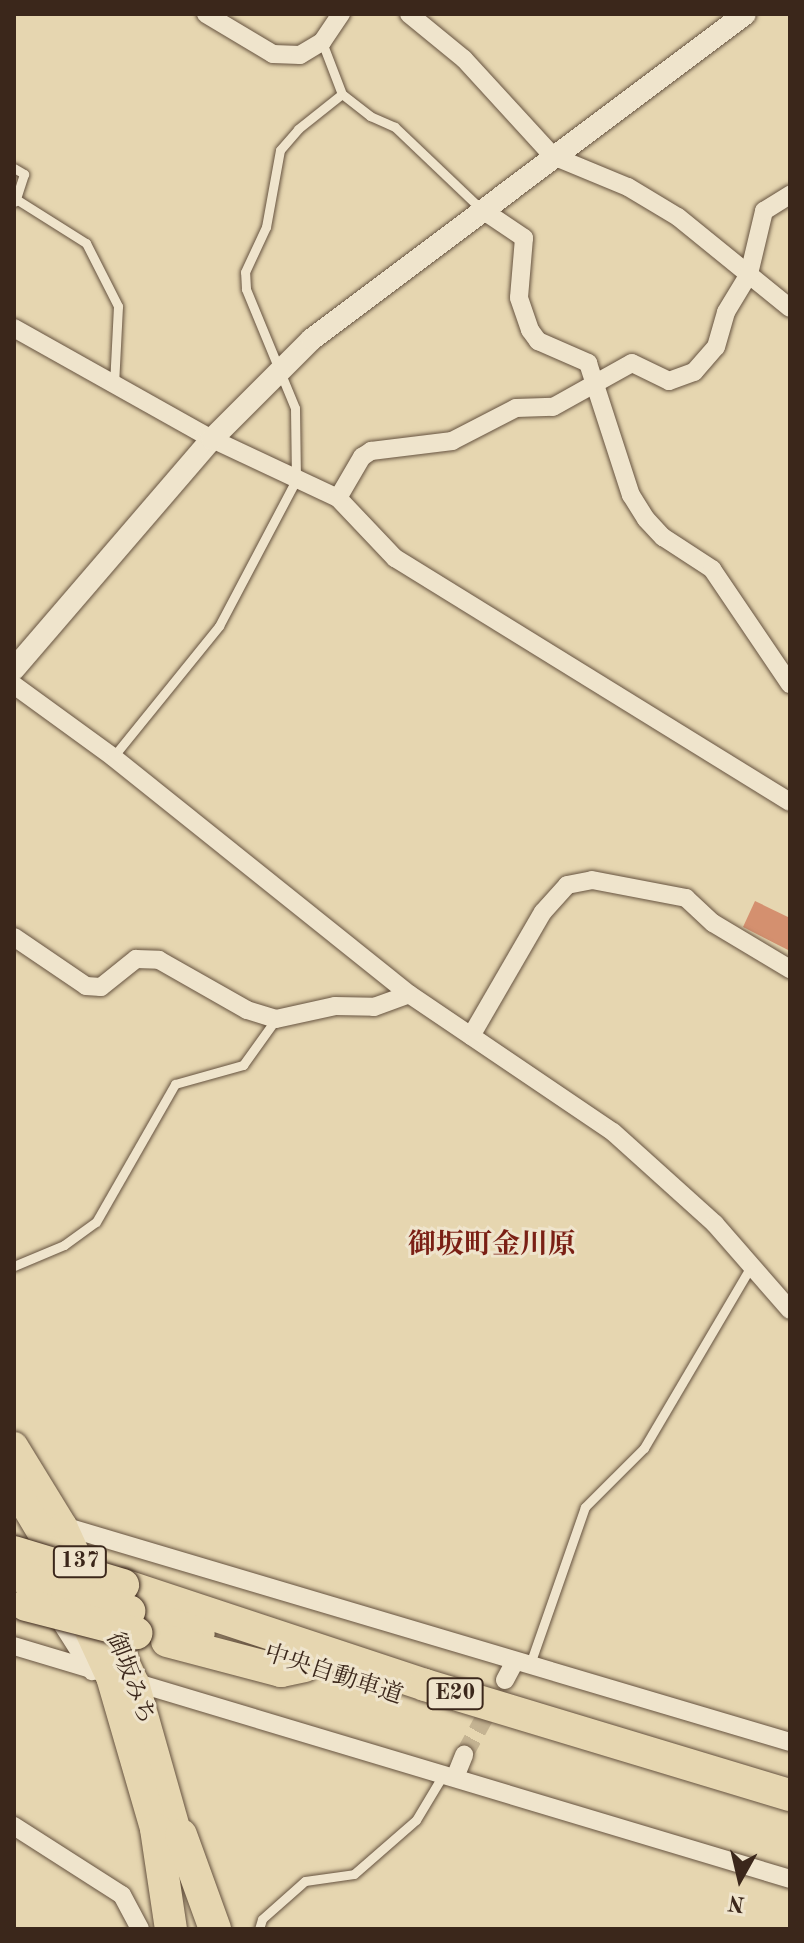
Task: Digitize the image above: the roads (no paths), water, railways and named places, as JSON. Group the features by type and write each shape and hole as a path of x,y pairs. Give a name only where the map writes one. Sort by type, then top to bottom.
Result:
{"highway":[{"name":"御坂みち","path":"14,1446 63,1526 124,1614 112,1677"},
{"name":"御坂みち","path":"14,1487 52,1551 112,1677 199,1929"},
{"name":"中央自動車道","path":"16,1576 124,1614 304,1666 790,1818"},
{"path":"16,1576 124,1614"},
{"name":"中央自動車道","path":"124,1614 790,1795"},
{"name":"御坂みち","path":"168,1832 179,1929"},
{"path":"168,1832 171,1929"},
{"path":"168,1832 215,1929"}],"street":[{"path":"206,14 273,54 300,55 322,42 341,14"},
{"path":"409,14 464,59 553,156 628,187 678,217 790,308"},
{"path":"14,669 212,439 280,368 481,209 745,14"},
{"path":"338,498 362,457 371,451 452,441 516,408 553,407 632,363 669,381 694,372 716,347 726,312 749,274 764,211 790,195"},
{"path":"481,209 524,238 519,298 530,330 538,341 588,363 631,495 646,519 663,537 712,569 790,684"},
{"path":"14,328 212,439 338,498 395,558 790,802"},
{"path":"14,685 113,757 409,994 613,1132 715,1224 790,1310"},
{"path":"471,1036 543,912 567,885 592,880 686,898 713,923 790,969"},
{"path":"14,937 86,986 101,987 136,959 159,960 247,1010 276,1019 335,1006 374,1007 409,994"},
{"path":"63,1526 790,1742"},
{"path":"16,1576 112,1677"},
{"path":"14,1646 450,1773 790,1879"},
{"path":"505,1680 522,1663"},
{"path":"450,1773 464,1755"},
{"path":"14,1826 122,1895 140,1929"}],"lane":[{"path":"322,42 342,94 370,116 395,127 481,209"},
{"path":"113,757 219,626 296,480 295,408 246,289 245,272 266,227 280,150 298,129 342,94"},
{"path":"14,168 24,174 15,202 86,243 118,306 114,384"},
{"path":"14,1266 64,1245 96,1222 175,1084 243,1065 276,1019"},
{"path":"522,1663 585,1507 644,1448 751,1266"},
{"path":"259,1929 262,1919 305,1881 354,1874 416,1820 450,1773"}],"tunnel":[{"path":"464,1755 505,1680"}],"district":[{"name":"御坂町金川原","path":"492,1246"}]}
